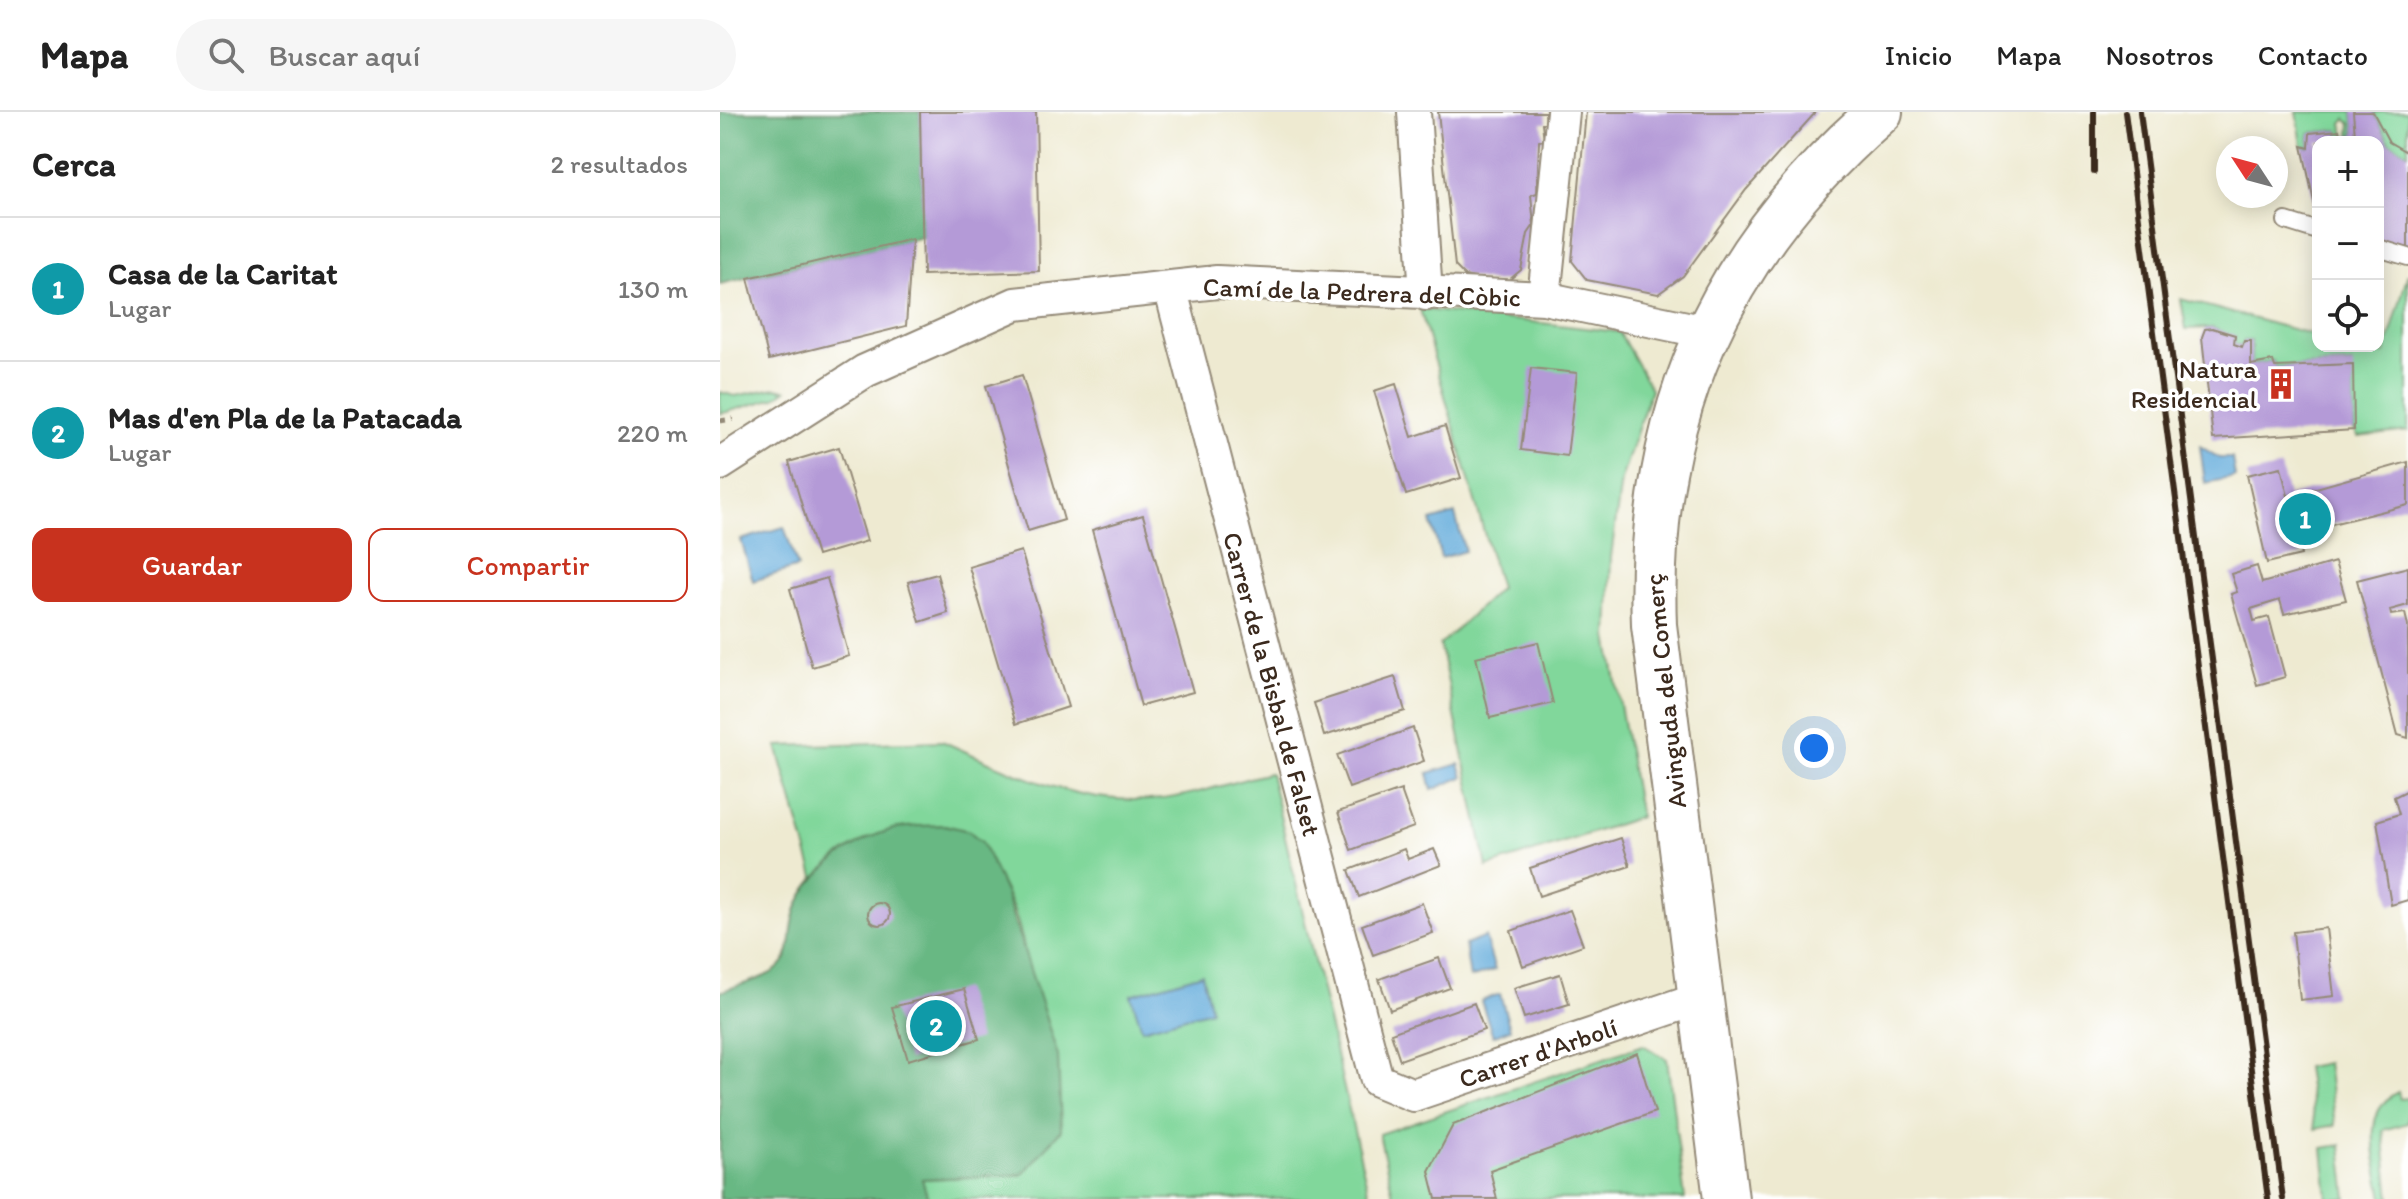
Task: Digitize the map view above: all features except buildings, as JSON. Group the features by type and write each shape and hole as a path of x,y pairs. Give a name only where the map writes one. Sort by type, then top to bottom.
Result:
{"main road":[{"name":"Avinguda del Comerç","path":"1726,1199 1659,669 1652,579 1655,522 1666,454 1692,365 1706,332 1759,245 1866,122"}],"street":[{"path":"1414,112 1426,294"},
{"path":"1544,298 1563,112"},
{"name":"Camí de la Pedrera del Còbic","path":"720,464 865,371 1015,304 1217,282 1544,298 1706,332"},
{"name":"Carrer de la Bisbal de Falset","path":"1170,287 1377,1080"},
{"name":"Carrer d'Arbolí","path":"1377,1080 1413,1095 1700,998"}],"lane":[{"path":"2286,221 2312,229"},
{"path":"2384,250 2408,257"}],"green space":[{"path":"720,112 920,112 923,237 720,284"},
{"path":"2297,112 2353,112 2355,135 2350,135 2351,124 2346,119 2342,124 2346,136 2340,136 2338,130 2310,133 2309,148 2302,146"},
{"path":"2373,112 2408,112 2408,153 2389,142"},
{"path":"2408,273 2408,431 2358,437 2354,430 2352,364 2275,367 2273,361 2251,365 2251,341 2244,341 2242,347 2234,344 2235,336 2212,328 2186,329 2181,299 2312,334 2312,352 2385,354"},
{"path":"1420,309 1619,332 1651,389 1621,480 1611,557 1608,637 1640,817 1487,867 1440,645 1500,588"},
{"path":"775,388 786,390 775,398 720,414 720,392 735,396"},
{"path":"942,741 1042,783 1067,791 1120,800 1178,796 1270,773 1370,1199 928,1199 921,1179 1022,1175 1031,1019 1023,942 1012,906 994,871 945,825 892,829 829,865 815,880 777,746"},
{"path":"945,825 969,831 982,842 1005,892 1058,1056 1061,1130 1022,1175 922,1179 928,1199 720,1199 720,992 765,976 782,964 789,952 799,903 818,875 845,852 890,830"},
{"path":"1643,1045 1667,1059 1685,1199 1394,1199 1379,1134"},
{"path":"2327,1063 2335,1125 2315,1129 2306,1067"},
{"path":"2398,1092 2400,1099 2408,1098 2408,1123 2383,1130 2390,1199 2383,1199 2375,1155 2374,1125 2386,1101"},
{"path":"2341,1145 2347,1199 2328,1199 2323,1148"}],"water":[{"path":"2200,446 2219,458 2232,458 2235,477 2205,483"},
{"path":"1455,514 1465,551 1441,558 1431,521"},
{"path":"784,527 798,567 753,581 741,540"},
{"path":"1459,764 1463,777 1432,790 1428,773"},
{"path":"1485,937 1495,970 1470,978 1465,945"},
{"path":"1202,974 1211,1010 1142,1029 1131,995"},
{"path":"1500,994 1510,1029 1493,1036 1481,1001"}],"railway":[{"path":"2094,112 2094,172"},
{"path":"2125,112 2268,1199"},
{"path":"2140,112 2283,1199"}],"place":[{"name":"Natura Residencial","path":"2281,384"},
{"name":"Casa de la Caritat","path":"2305,519"},
{"name":"Mas d'en Pla de la Patacada","path":"936,1026"}]}
